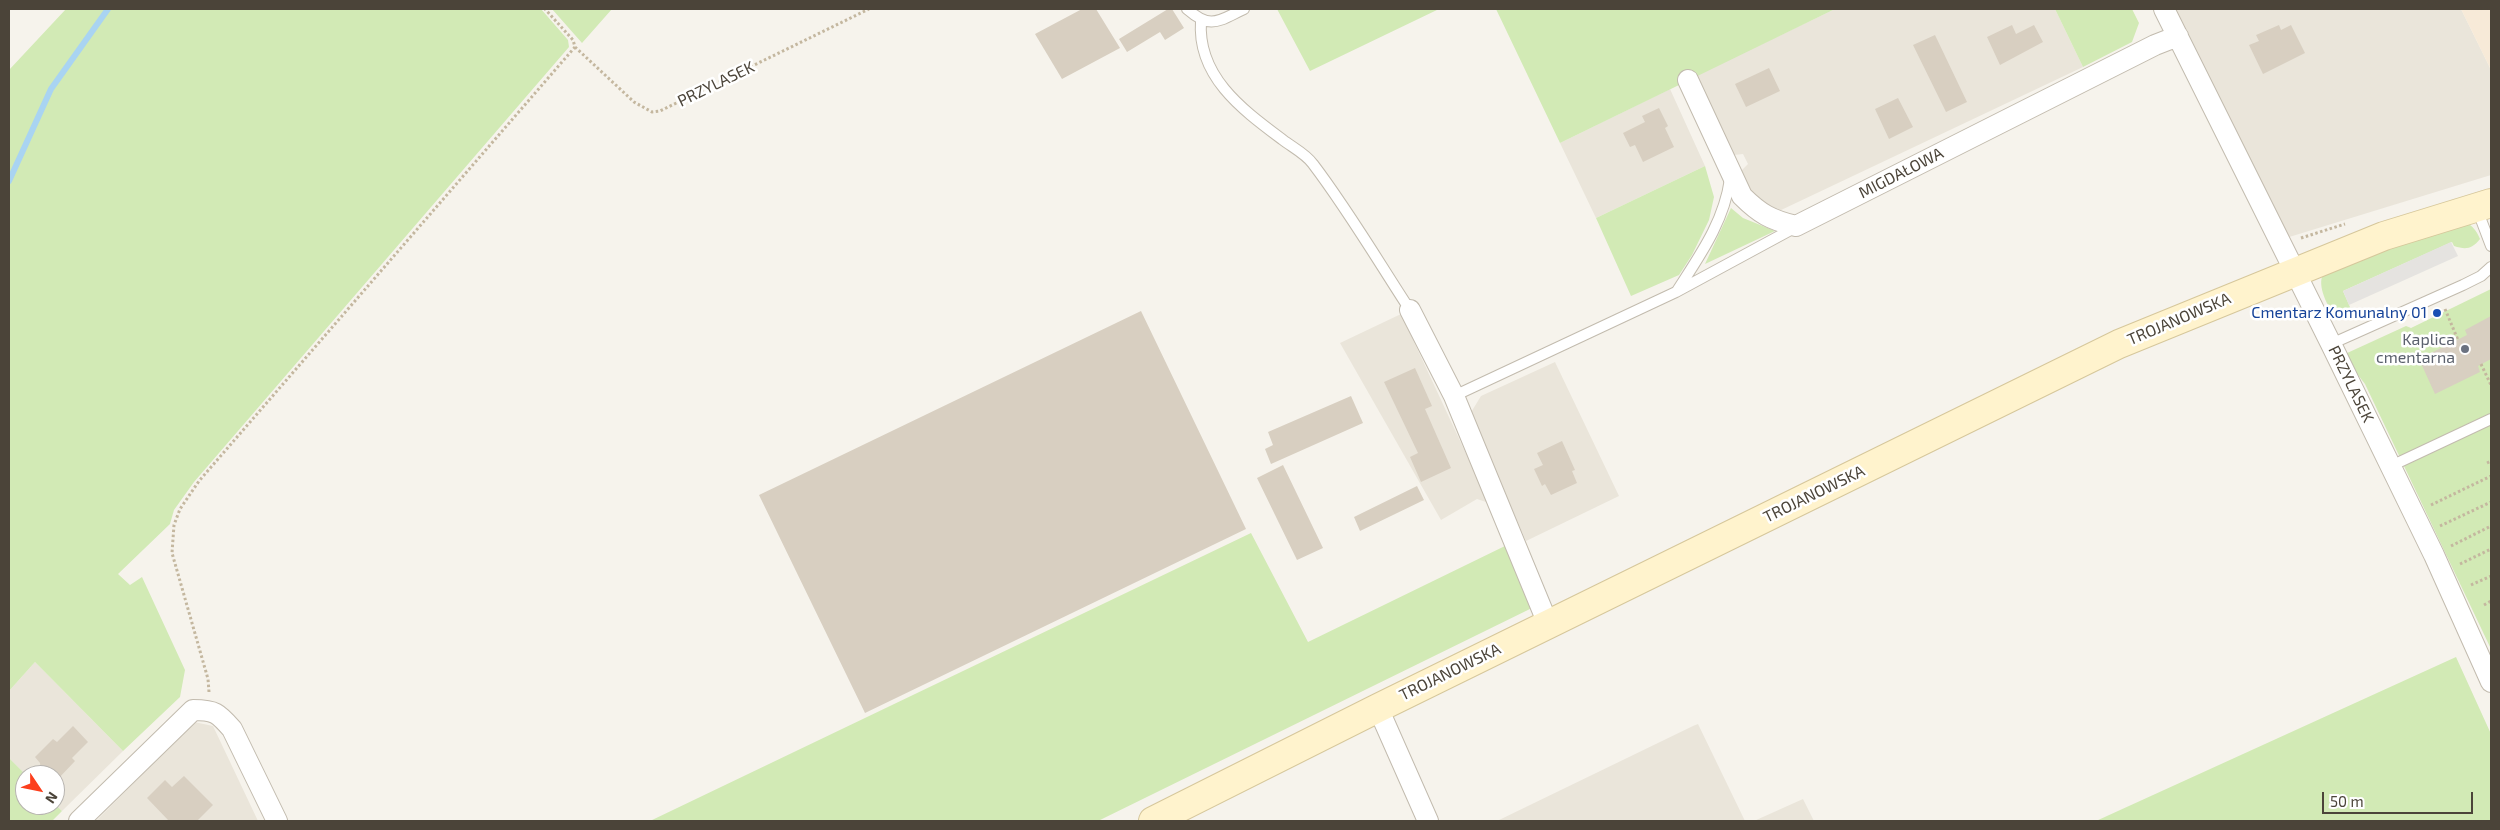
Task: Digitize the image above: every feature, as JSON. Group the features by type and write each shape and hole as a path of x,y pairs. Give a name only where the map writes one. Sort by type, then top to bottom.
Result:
{"street":[{"name":"PRZYLASEK","path":"2164,9 2391,466 2491,682"},
{"name":"MIGDAŁOWA","path":"1796,226 2155,45 2178,36"},
{"path":"1688,80 1742,196 1756,210 1773,221 1796,226"},
{"name":"TROJANOWSKA","path":"1153,821 1548,624 2119,344 2293,271 2384,236 2483,205"},
{"path":"1410,310 1454,396 1548,624"},
{"path":"1378,708 1428,821"},
{"path":"79,821 193,710 211,710 222,717 232,729 277,821"}],"lane":[{"path":"1187,9 1201,21 1216,22 1244,9"},
{"path":"1201,21 1200,42 1209,65 1228,94 1239,107 1312,162 1410,310"},
{"path":"1676,292 1711,239 1726,205 1731,173"},
{"path":"2483,205 2491,246"},
{"path":"1454,396 1676,292 1796,226"},
{"path":"2331,344 2463,285 2481,276 2491,267"},
{"path":"2391,466 2491,419"}],"path":[{"name":"PRZYLASEK","path":"545,9 573,40 576,47 634,102 652,112 660,111 869,9"},
{"path":"211,710 208,679 172,553 174,526 180,509 198,481 576,47"},
{"path":"2443,304 2458,340"},
{"path":"2481,364 2491,386"},
{"path":"2428,507 2491,476"},
{"path":"2438,527 2491,502"},
{"path":"2450,546 2491,526"},
{"path":"2459,564 2491,550"},
{"path":"2471,585 2491,576"},
{"path":"2484,605 2491,601"}],"shaded area":[{"path":"1835,9 2055,9 2083,67 1779,211 1757,205 1741,171 1748,164 1743,154 1734,155 1697,75"},
{"path":"2171,9 2461,9 2491,70 2491,175 2286,238"},
{"path":"2461,9 2491,9 2491,70"},
{"path":"1670,89 1705,166 1596,218 1560,143"},
{"path":"2451,242 2458,256 2349,305 2343,291"},
{"path":"1401,314 1489,503 1477,499 1441,520 1340,343"},
{"path":"1555,362 1619,496 1526,541 1470,414 1481,396"},
{"path":"35,662 123,751 65,808 65,765 16,765 9,758 9,691"},
{"path":"194,722 213,726 258,821 96,821"},
{"path":"1698,724 1745,821 1497,821 1693,726"},
{"path":"1803,799 1814,821 1754,821"}],"green space":[{"path":"66,9 541,9 568,40 569,47 194,482 174,510 170,524 118,574 130,585 142,577 185,670 180,697 123,751 35,662 9,691 9,70"},
{"path":"552,9 612,9 582,43"},
{"path":"1277,9 1439,9 1310,71"},
{"path":"1496,9 1835,9 1560,143"},
{"path":"2055,9 2132,9 2139,23 2132,42 2083,67"},
{"path":"1705,166 1714,197 1709,220 1692,255 1679,275 1631,296 1596,218"},
{"path":"1731,208 1743,218 1775,231 1705,264"},
{"path":"2465,222 2474,229 2480,239 2471,247 2454,246 2452,242 2343,291 2353,314 2339,318 2328,305 2321,282 2322,277 2333,272 2331,265"},
{"path":"2491,289 2491,649 2365,384 2348,362 2345,354 2406,326 2411,328"},
{"path":"1251,533 1308,642 1507,545 1534,607 1098,821 650,821"},
{"path":"2456,657 2491,734 2491,821 2096,821"},
{"path":"9,758 16,765 15,815 58,815 52,821 9,821"}],"building":[{"path":"1082,9 1096,9 1120,48 1062,79 1035,34"},
{"path":"1168,9 1172,9 1184,28 1165,40 1160,32 1127,52 1119,39"},
{"path":"2012,25 2016,34 2034,25 2043,42 2000,65 1987,37"},
{"path":"2279,25 2281,30 2291,25 2305,53 2263,74 2249,45 2259,41 2256,35"},
{"path":"1935,35 1967,102 1946,112 1913,45"},
{"path":"1769,68 1780,91 1746,107 1735,84"},
{"path":"1898,98 1913,127 1889,139 1875,109"},
{"path":"1659,108 1668,126 1665,128 1674,147 1643,162 1635,145 1630,147 1623,133 1645,122 1642,116"},
{"path":"1141,311 1246,529 865,713 759,495"},
{"name":"Kaplica cmentarna","path":"2491,316 2491,359 2478,366 2480,372 2435,394 2419,359 2467,335 2465,330"},
{"path":"1415,368 1432,406 1425,409 1451,468 1421,482 1410,457 1418,453 1384,382"},
{"path":"1351,396 1363,423 1271,464 1265,449 1273,445 1268,432"},
{"path":"1562,441 1575,470 1572,471 1577,483 1551,495 1545,484 1542,486 1534,469 1543,465 1537,453"},
{"path":"1283,465 1323,548 1297,560 1257,478"},
{"path":"1417,486 1424,500 1360,531 1354,517"},
{"path":"73,726 88,742 72,758 75,761 65,772 65,765 40,765 35,757 53,739 57,742"},
{"path":"184,776 213,805 197,821 169,821 147,798 165,780 172,787"}],"waterway":[{"path":"9,181 51,89 108,9"}],"place":[{"name":"Cmentarz Komunalny 01","path":"2437,313"},
{"name":"Kaplica cmentarna","path":"2465,349"}]}
